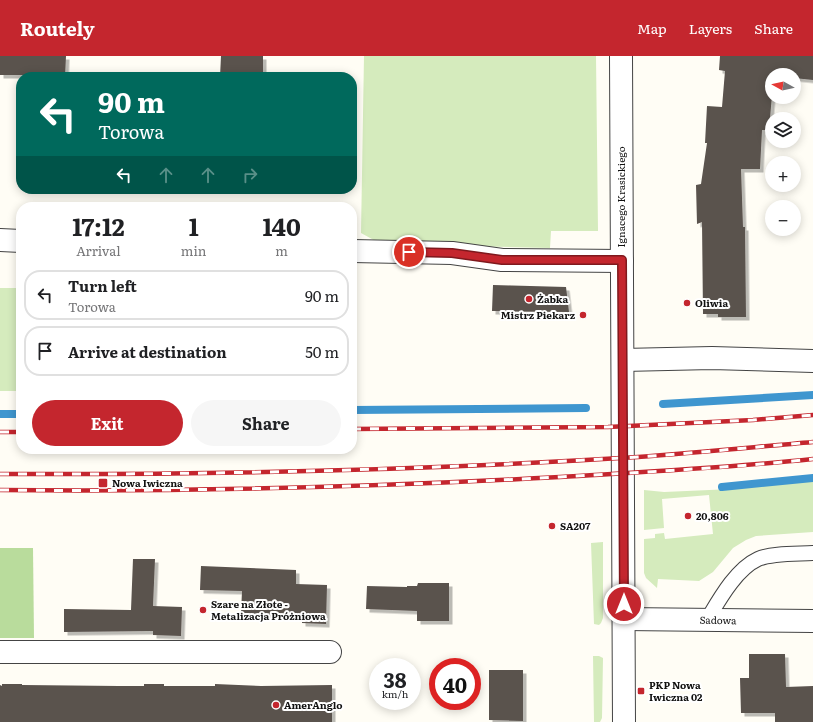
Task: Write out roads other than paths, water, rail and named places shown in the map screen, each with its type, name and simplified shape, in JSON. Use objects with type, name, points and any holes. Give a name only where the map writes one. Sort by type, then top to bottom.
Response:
[{"type":"street","name":"Ignacego Krasickiego","points":[[621,56],[624,722]]},
{"type":"street","points":[[0,240],[16,241]]},
{"type":"street","points":[[357,251],[452,253],[502,260],[622,260]]},
{"type":"street","points":[[623,360],[712,358],[813,361]]},
{"type":"street","name":"Sadowa","points":[[624,619],[813,621]]},
{"type":"street","points":[[0,652],[330,652]]},
{"type":"lane","points":[[707,620],[744,567],[759,558],[813,553]]},
{"type":"waterway","points":[[663,404],[813,395]]},
{"type":"waterway","points":[[357,410],[586,408]]},
{"type":"waterway","points":[[0,414],[16,414]]},
{"type":"waterway","points":[[722,487],[813,478]]},
{"type":"railway","points":[[357,429],[608,427],[753,420],[813,415]]},
{"type":"railway","points":[[0,432],[16,432]]},
{"type":"railway","points":[[0,474],[160,474],[319,471],[558,462],[704,452],[813,442]]},
{"type":"railway","points":[[0,490],[140,490],[420,484],[750,465],[813,459]]},
{"type":"place","name":"Żabka","points":[[529,299]]},
{"type":"place","name":"Oliwia","points":[[687,303]]},
{"type":"place","name":"Mistrz Piekarz","points":[[583,315]]},
{"type":"place","name":"Nowa Iwiczna","points":[[103,483]]},
{"type":"place","name":"20,806","points":[[688,516]]},
{"type":"place","name":"SA207","points":[[552,526]]},
{"type":"place","name":"Szare na Złote - Metalizacja Próżniowa","points":[[203,610]]},
{"type":"place","name":"PKP Nowa Iwiczna 02","points":[[641,691]]},
{"type":"place","name":"AmerAnglo","points":[[276,705]]}]
